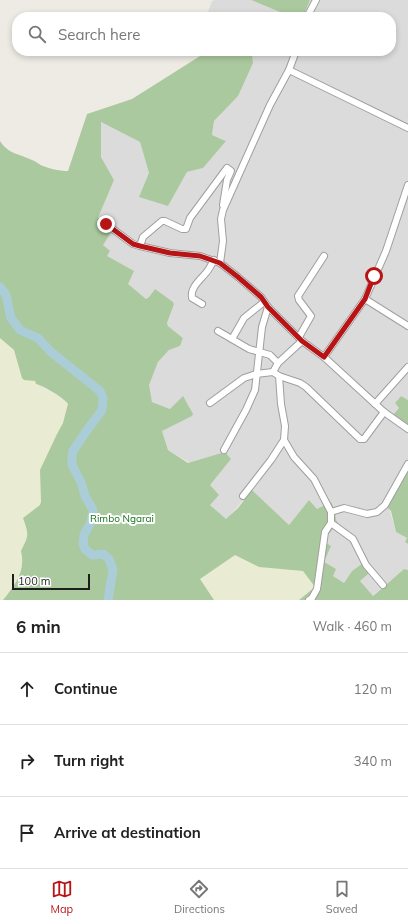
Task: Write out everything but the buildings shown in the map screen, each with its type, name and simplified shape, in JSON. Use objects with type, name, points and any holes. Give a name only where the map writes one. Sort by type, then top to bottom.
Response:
[{"type":"street","points":[[310,12],[316,0]]},
{"type":"street","points":[[223,210],[270,105],[289,70],[294,56]]},
{"type":"street","points":[[289,70],[408,128]]},
{"type":"street","points":[[140,246],[143,237],[162,221],[165,220],[182,229],[186,229],[190,218],[223,171],[227,168],[238,175]]},
{"type":"street","points":[[202,304],[192,298],[192,292],[196,284],[217,262],[223,241],[221,219],[227,180],[230,171]]},
{"type":"street","points":[[324,357],[365,299],[386,251],[408,185]]},
{"type":"street","points":[[106,224],[133,244],[170,253],[200,256],[217,262],[238,277],[300,339],[324,357],[384,412],[408,429]]},
{"type":"street","points":[[273,372],[278,363],[300,339],[311,316],[299,300],[298,296],[324,256]]},
{"type":"street","points":[[365,299],[408,326]]},
{"type":"street","points":[[232,339],[244,318],[264,302]]},
{"type":"street","points":[[224,450],[255,390],[262,326],[268,307]]},
{"type":"street","points":[[218,331],[249,349],[270,355],[278,363]]},
{"type":"street","points":[[376,404],[408,367]]},
{"type":"street","points":[[210,403],[244,378],[256,374],[273,372],[306,387],[360,439],[364,439],[384,412]]},
{"type":"street","points":[[243,496],[271,460],[284,440],[285,426],[281,404],[279,376]]},
{"type":"street","points":[[284,440],[294,457],[314,479],[331,512],[331,523],[325,532],[317,589],[312,598],[309,600]]},
{"type":"street","points":[[331,512],[344,508],[367,514],[377,512],[385,505],[408,464]]},
{"type":"street","points":[[331,523],[353,539],[366,565],[383,585]]},
{"type":"shaded area","points":[[251,0],[280,12],[208,12],[212,1]]},
{"type":"shaded area","points":[[310,0],[408,0],[408,400],[401,396],[395,403],[408,426],[408,469],[389,508],[396,532],[407,538],[405,542],[408,544],[408,570],[404,569],[372,596],[360,581],[374,569],[367,560],[352,571],[344,583],[333,576],[324,562],[323,541],[338,523],[336,520],[335,510],[317,509],[309,500],[289,525],[252,490],[226,520],[210,505],[190,463],[168,450],[162,431],[170,409],[152,402],[148,385],[158,362],[169,350],[180,346],[183,338],[168,326],[167,323],[174,303],[154,290],[146,299],[128,286],[107,256],[103,245],[98,218],[114,180],[101,157],[101,122],[140,142],[149,173],[168,206],[187,172],[203,168],[225,140],[212,135],[214,121],[238,95],[252,56],[396,56],[396,12],[305,12]]},
{"type":"green space","points":[[251,0],[310,0],[305,12],[280,12]]},
{"type":"green space","name":"Rimbo Ngarai","points":[[200,56],[252,56],[253,63],[238,96],[214,121],[212,135],[226,141],[203,168],[187,172],[168,206],[139,197],[149,173],[140,142],[101,122],[101,157],[114,180],[98,218],[114,228],[103,245],[110,251],[107,256],[134,271],[128,284],[146,299],[155,289],[173,302],[174,304],[167,323],[168,326],[183,338],[180,346],[169,350],[158,362],[149,385],[152,402],[170,409],[183,396],[193,414],[192,416],[162,431],[168,450],[188,463],[225,452],[231,459],[210,485],[219,495],[210,505],[226,519],[238,508],[252,490],[289,525],[309,500],[317,509],[331,502],[335,510],[336,520],[338,523],[323,541],[331,546],[324,562],[336,569],[333,576],[344,583],[352,571],[367,560],[374,569],[360,581],[373,596],[404,569],[408,570],[408,600],[299,600],[315,587],[303,571],[259,567],[235,555],[200,579],[214,600],[3,600],[12,589],[21,571],[21,551],[27,535],[23,518],[40,505],[40,470],[63,423],[68,404],[54,392],[36,384],[35,381],[24,380],[22,378],[14,350],[0,338],[0,141],[7,149],[14,153],[49,168],[68,171],[87,114],[132,99]]},
{"type":"green space","points":[[0,338],[14,350],[22,378],[24,380],[35,381],[36,384],[41,385],[44,389],[64,399],[68,404],[63,423],[40,470],[40,505],[23,518],[28,538],[21,552],[24,559],[17,581],[3,600],[0,600]]},
{"type":"green space","points":[[401,396],[408,400],[408,426],[393,415],[399,408],[395,403]]},
{"type":"green space","points":[[408,469],[408,544],[405,542],[407,538],[396,532],[391,511],[387,507]]},
{"type":"green space","points":[[235,555],[259,567],[303,571],[315,587],[299,600],[214,600],[200,579]]},
{"type":"waterway","points":[[0,287],[6,295],[11,318],[20,330],[38,338],[51,352],[100,391],[103,398],[102,410],[73,451],[72,465],[81,482],[85,496],[93,510],[91,522],[84,535],[83,544],[85,549],[92,555],[103,554],[109,559],[113,570],[108,600]]},
{"type":"route","points":[[106,224],[133,244],[170,253],[200,256],[220,263],[261,297],[268,307],[302,341],[324,357],[365,299],[374,276]]}]
